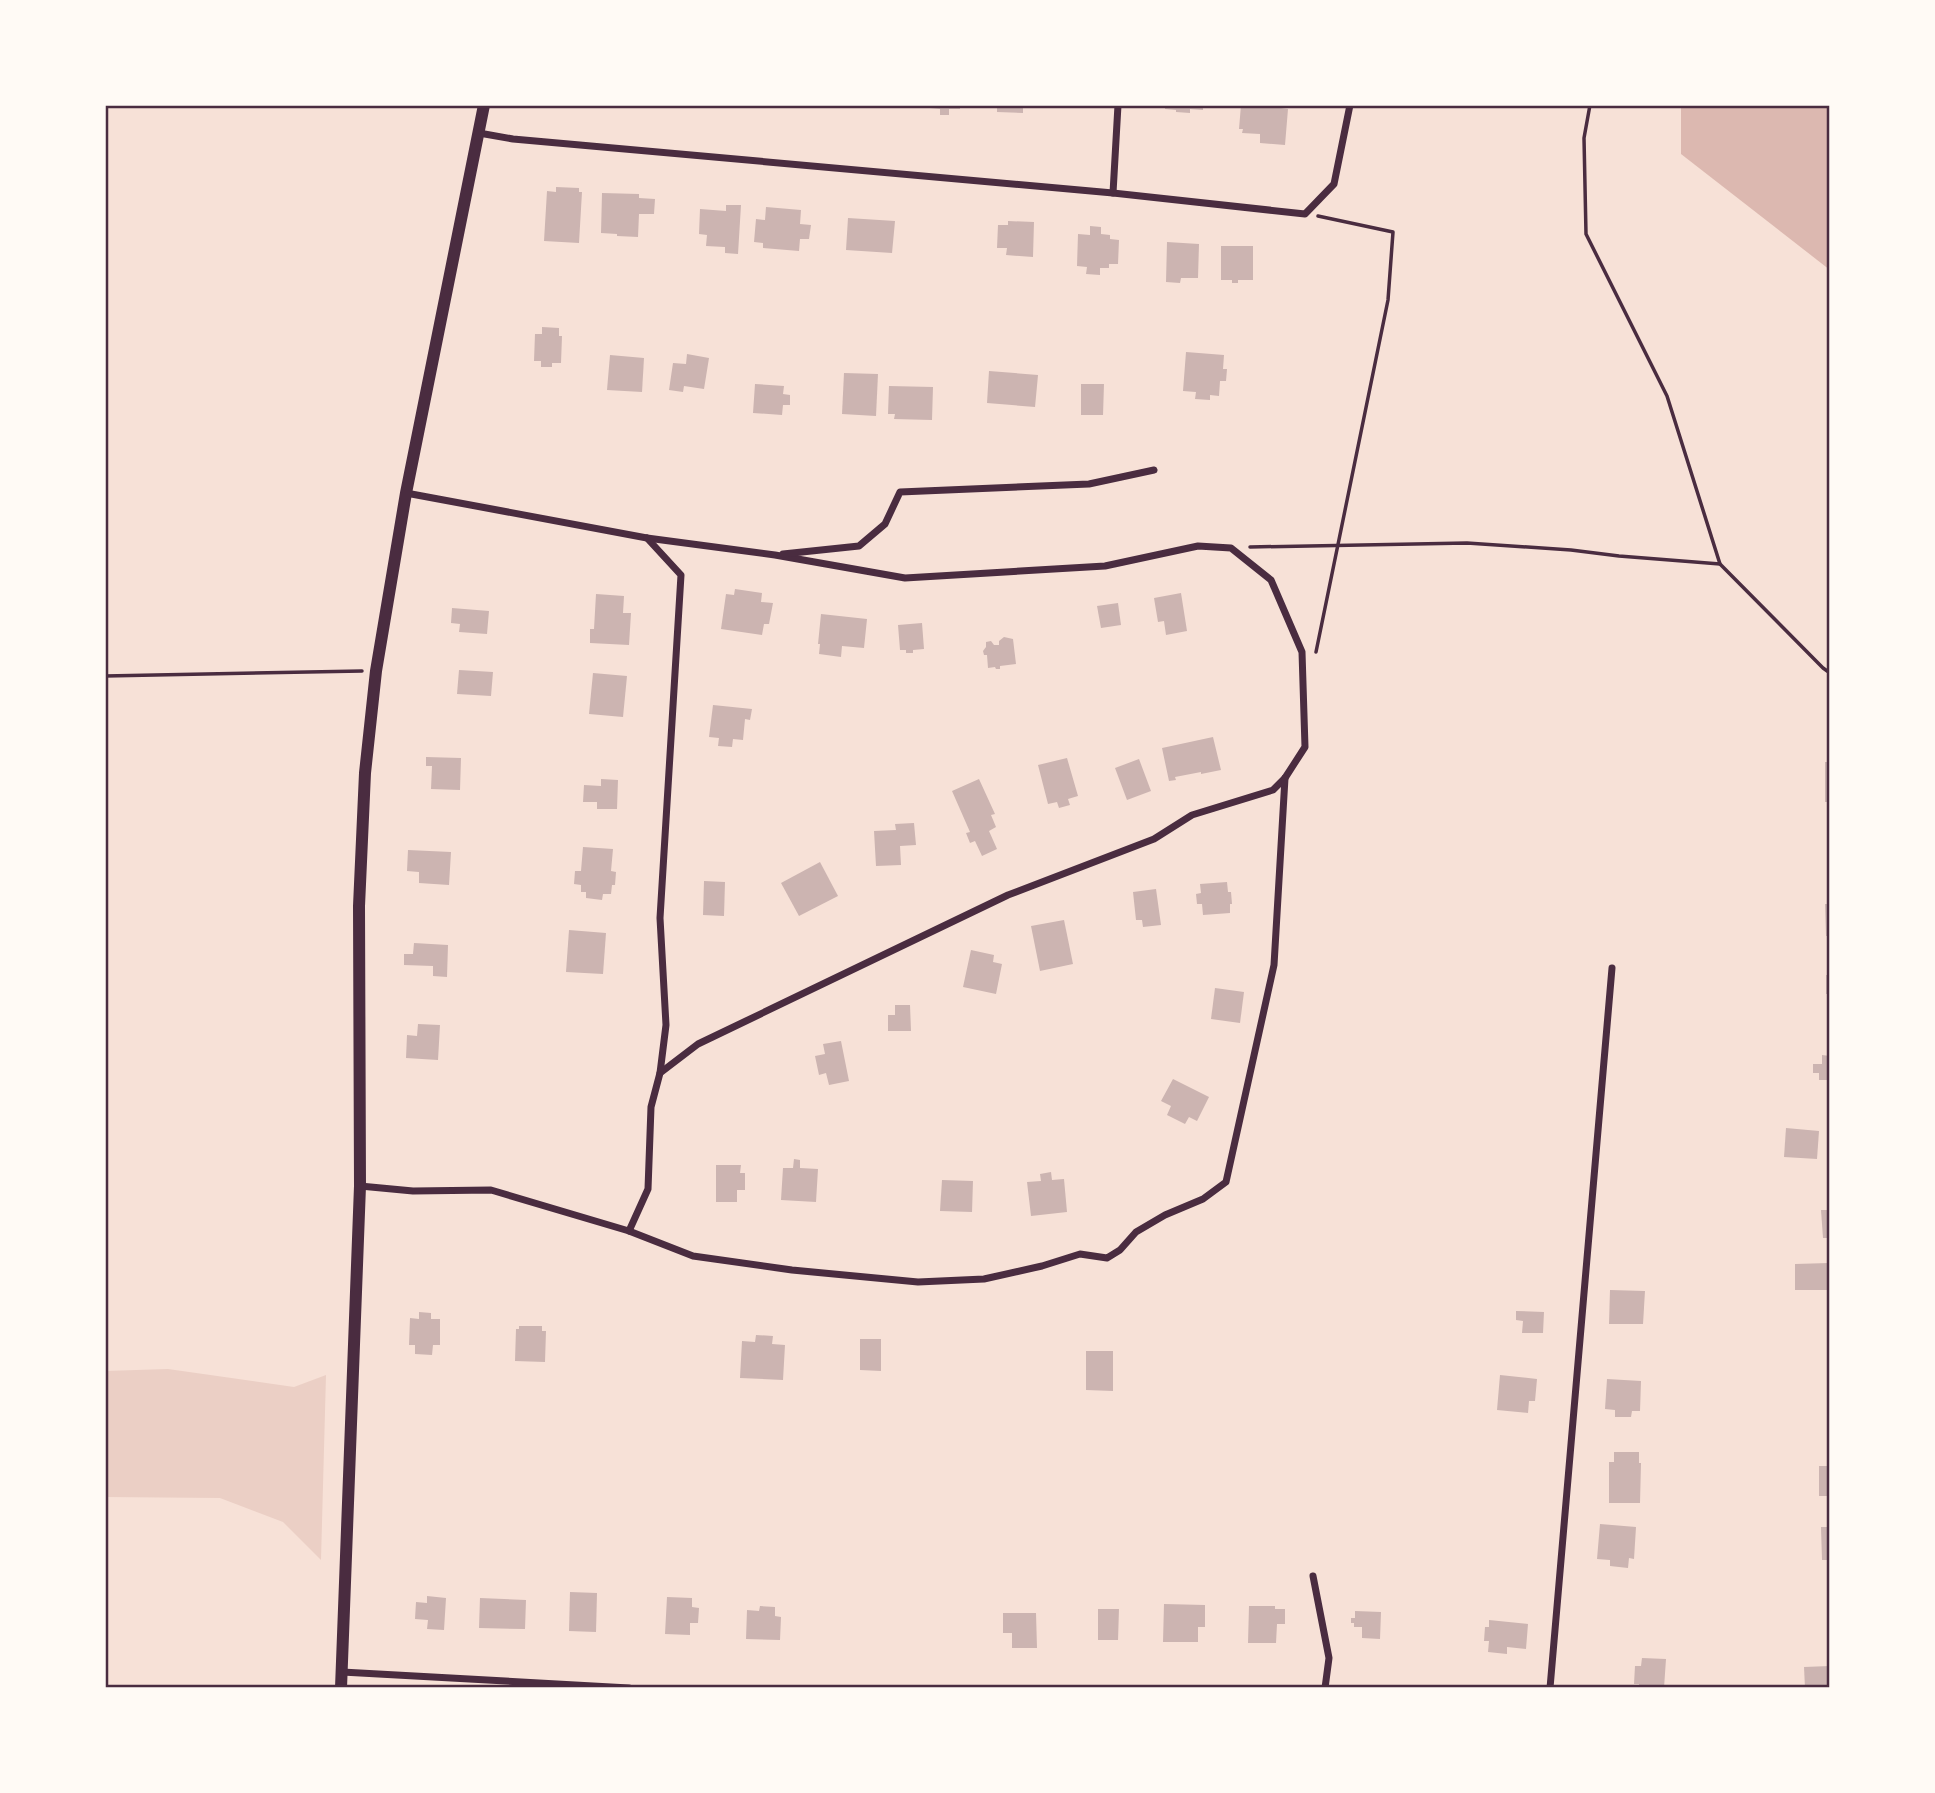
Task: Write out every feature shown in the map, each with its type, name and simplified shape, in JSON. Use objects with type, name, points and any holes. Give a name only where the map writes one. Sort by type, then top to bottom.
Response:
[{"type":"street","points":[[341,1688],[360,1186],[359,905],[365,774],[376,671],[407,493],[484,105]]},
{"type":"street","points":[[1113,193],[1118,105]]},
{"type":"street","points":[[479,133],[513,139],[1113,193],[1305,214],[1334,184],[1350,105]]},
{"type":"street","points":[[775,555],[859,546],[885,524],[900,492],[1089,484],[1154,470]]},
{"type":"street","points":[[407,493],[647,538],[775,555],[905,578],[1105,566],[1199,546],[1231,548],[1271,580],[1303,652],[1305,747],[1285,778],[1273,790],[1192,815],[1154,839],[1008,895],[698,1044],[660,1073]]},
{"type":"street","points":[[629,1231],[648,1189],[651,1107],[660,1073],[666,1025],[660,918],[681,575],[647,538]]},
{"type":"street","points":[[360,1186],[413,1191],[491,1190],[629,1231],[693,1256],[792,1270],[918,1282],[984,1279],[1080,1254],[1107,1258],[1120,1250],[1136,1231],[1164,1215],[1203,1199],[1226,1182],[1274,965],[1285,778]]},
{"type":"street","points":[[1550,1688],[1612,968]]},
{"type":"street","points":[[1313,1576],[1329,1658],[1325,1688]]},
{"type":"street","points":[[342,1672],[629,1688]]},
{"type":"path","points":[[1590,105],[1584,138],[1586,234],[1667,396],[1720,564],[1830,673]]},
{"type":"path","points":[[1305,214],[1393,232],[1388,300],[1315,654]]},
{"type":"path","points":[[1231,548],[1466,543],[1720,564]]},
{"type":"path","points":[[105,676],[376,671]]},
{"type":"shaded area","points":[[1681,105],[1830,105],[1830,270],[1681,154]]},
{"type":"shaded area","points":[[168,1369],[294,1387],[326,1375],[321,1560],[283,1522],[220,1498],[105,1497],[105,1371]]},
{"type":"building","points":[[930,105],[960,105],[960,109],[949,109],[949,115],[940,115],[940,109],[930,108]]},
{"type":"building","points":[[997,105],[1023,105],[1023,113],[997,112]]},
{"type":"building","points":[[1165,105],[1203,105],[1203,110],[1176,112],[1165,109]]},
{"type":"building","points":[[1241,105],[1282,105],[1281,108],[1288,109],[1285,145],[1260,143],[1260,134],[1242,133],[1243,129],[1239,129]]},
{"type":"building","points":[[556,187],[579,188],[579,192],[582,192],[579,243],[544,241],[547,191],[556,192]]},
{"type":"building","points":[[602,193],[639,194],[639,198],[655,199],[654,214],[639,214],[638,237],[601,233]]},
{"type":"building","points":[[726,205],[741,205],[738,254],[725,253],[725,247],[706,246],[707,235],[699,234],[700,209],[726,211]]},
{"type":"building","points":[[766,207],[801,210],[800,224],[811,225],[809,239],[800,239],[799,251],[763,248],[763,243],[754,242],[756,219],[765,220]]},
{"type":"building","points":[[848,218],[895,221],[892,253],[846,250]]},
{"type":"building","points":[[1008,221],[1034,222],[1033,257],[1006,255],[1007,248],[997,248],[998,225],[1008,225]]},
{"type":"building","points":[[1090,226],[1101,227],[1101,234],[1119,240],[1118,264],[1100,268],[1100,275],[1086,274],[1087,267],[1077,266],[1078,234],[1090,235]]},
{"type":"building","points":[[1167,242],[1199,244],[1198,278],[1181,278],[1180,283],[1166,282]]},
{"type":"building","points":[[1221,246],[1253,246],[1253,280],[1238,280],[1238,283],[1232,283],[1232,280],[1221,280]]},
{"type":"building","points":[[542,327],[559,328],[559,336],[562,336],[561,363],[552,363],[552,367],[541,367],[541,361],[534,361],[535,334],[542,334]]},
{"type":"building","points":[[1186,352],[1224,355],[1226,381],[1220,381],[1219,396],[1210,395],[1210,400],[1195,399],[1196,392],[1183,391]]},
{"type":"building","points":[[687,354],[709,358],[704,389],[684,386],[683,392],[669,390],[673,363],[686,364]]},
{"type":"building","points":[[610,355],[644,358],[642,392],[607,390]]},
{"type":"building","points":[[989,371],[1038,375],[1035,407],[987,403]]},
{"type":"building","points":[[844,373],[878,374],[876,416],[842,414]]},
{"type":"building","points":[[755,384],[784,386],[783,394],[790,395],[790,405],[783,405],[782,415],[753,413]]},
{"type":"building","points":[[1081,384],[1104,384],[1103,415],[1081,415]]},
{"type":"building","points":[[889,386],[933,387],[932,420],[894,419],[895,414],[888,414]]},
{"type":"building","points":[[735,589],[762,593],[761,602],[773,603],[769,624],[764,624],[762,635],[721,629],[726,594],[734,595]]},
{"type":"building","points":[[1181,593],[1187,631],[1166,635],[1164,621],[1158,622],[1154,598]]},
{"type":"building","points":[[596,594],[624,596],[623,613],[631,613],[629,645],[590,643],[590,629],[594,629]]},
{"type":"building","points":[[1118,603],[1121,625],[1101,628],[1097,606]]},
{"type":"building","points":[[452,608],[489,611],[487,634],[459,632],[460,624],[451,623]]},
{"type":"building","points":[[821,614],[867,619],[864,648],[842,646],[841,657],[819,654]]},
{"type":"building","points":[[922,623],[924,649],[913,650],[913,653],[900,650],[898,625]]},
{"type":"building","points":[[1004,637],[1013,639],[1016,664],[1000,666],[1000,669],[988,668],[987,655],[984,655],[983,651],[986,642],[999,645],[999,641]]},
{"type":"building","points":[[459,670],[493,672],[491,696],[457,694]]},
{"type":"building","points":[[593,673],[627,676],[623,717],[589,714]]},
{"type":"building","points":[[713,705],[752,709],[750,720],[745,719],[743,740],[733,739],[732,747],[718,746],[719,738],[709,737]]},
{"type":"building","points":[[1213,737],[1221,770],[1175,777],[1176,780],[1169,781],[1162,748]]},
{"type":"building","points":[[426,757],[461,758],[460,790],[431,789],[432,766],[426,766]]},
{"type":"building","points":[[1067,758],[1078,796],[1068,799],[1070,805],[1059,808],[1057,802],[1048,804],[1038,765]]},
{"type":"building","points":[[1139,759],[1151,791],[1127,800],[1115,768]]},
{"type":"building","points":[[1825,762],[1830,762],[1830,802],[1825,802]]},
{"type":"building","points":[[601,779],[618,780],[617,809],[597,809],[597,802],[583,802],[584,785],[601,786]]},
{"type":"building","points":[[979,779],[995,814],[991,815],[996,827],[989,831],[997,849],[982,856],[975,841],[970,843],[966,833],[970,832],[952,791]]},
{"type":"building","points":[[914,823],[916,845],[900,846],[901,865],[876,866],[874,831],[896,830],[895,824]]},
{"type":"building","points":[[583,847],[613,849],[611,871],[616,872],[615,885],[612,885],[611,894],[603,894],[602,900],[586,898],[586,892],[581,892],[581,885],[574,884],[575,871],[581,871]]},
{"type":"building","points":[[408,850],[451,852],[449,885],[419,883],[419,872],[407,871]]},
{"type":"building","points":[[820,862],[838,896],[799,916],[781,883]]},
{"type":"building","points":[[704,881],[725,882],[724,916],[703,915]]},
{"type":"building","points":[[1227,882],[1228,892],[1231,892],[1230,913],[1203,915],[1202,904],[1197,904],[1196,894],[1201,893],[1200,884]]},
{"type":"building","points":[[1156,889],[1161,925],[1143,927],[1142,920],[1136,920],[1133,892]]},
{"type":"building","points":[[1825,904],[1830,904],[1830,936],[1826,936]]},
{"type":"building","points":[[1064,920],[1073,964],[1040,971],[1031,926]]},
{"type":"building","points":[[569,930],[606,933],[603,974],[566,972]]},
{"type":"building","points":[[414,943],[448,945],[447,977],[433,976],[433,966],[404,965],[404,954],[413,954]]},
{"type":"building","points":[[971,950],[994,955],[993,962],[1002,964],[996,994],[963,987]]},
{"type":"building","points":[[1826,975],[1830,975],[1830,994],[1826,994]]},
{"type":"building","points":[[1215,988],[1244,992],[1240,1023],[1211,1019]]},
{"type":"building","points":[[895,1005],[910,1005],[911,1031],[888,1031],[888,1015],[895,1015]]},
{"type":"building","points":[[418,1024],[440,1025],[438,1060],[406,1058],[407,1035],[417,1036]]},
{"type":"building","points":[[841,1041],[849,1081],[829,1085],[826,1073],[819,1075],[815,1056],[825,1054],[823,1044]]},
{"type":"building","points":[[1822,1055],[1830,1056],[1830,1080],[1819,1080],[1819,1073],[1813,1073],[1813,1064],[1822,1064]]},
{"type":"building","points":[[1173,1079],[1209,1097],[1197,1121],[1189,1117],[1185,1124],[1167,1115],[1171,1106],[1161,1101]]},
{"type":"building","points":[[1786,1128],[1819,1131],[1817,1159],[1784,1157]]},
{"type":"building","points":[[794,1159],[800,1160],[800,1168],[818,1169],[816,1202],[781,1200],[783,1168],[793,1168]]},
{"type":"building","points":[[716,1165],[741,1165],[740,1173],[745,1173],[745,1190],[737,1190],[737,1202],[716,1202]]},
{"type":"building","points":[[1051,1172],[1052,1180],[1064,1179],[1067,1212],[1031,1216],[1027,1182],[1041,1181],[1040,1174]]},
{"type":"building","points":[[942,1180],[973,1181],[972,1212],[940,1211]]},
{"type":"building","points":[[1821,1210],[1830,1210],[1830,1238],[1823,1238]]},
{"type":"building","points":[[1829,1263],[1829,1290],[1795,1290],[1795,1264]]},
{"type":"building","points":[[1610,1290],[1645,1291],[1643,1324],[1609,1324]]},
{"type":"building","points":[[1516,1311],[1544,1312],[1543,1333],[1522,1333],[1523,1321],[1516,1320]]},
{"type":"building","points":[[419,1312],[431,1313],[431,1319],[440,1319],[440,1345],[433,1345],[432,1355],[415,1354],[415,1345],[409,1345],[410,1318],[419,1319]]},
{"type":"building","points":[[519,1326],[542,1326],[542,1331],[546,1331],[545,1362],[515,1361],[516,1329],[519,1329]]},
{"type":"building","points":[[756,1335],[773,1336],[772,1344],[785,1345],[783,1380],[740,1378],[742,1341],[755,1342]]},
{"type":"building","points":[[860,1339],[881,1339],[881,1371],[860,1370]]},
{"type":"building","points":[[1086,1351],[1113,1351],[1113,1391],[1086,1390]]},
{"type":"building","points":[[1500,1375],[1537,1379],[1535,1401],[1529,1401],[1528,1413],[1497,1410]]},
{"type":"building","points":[[1607,1379],[1641,1381],[1640,1411],[1632,1411],[1631,1417],[1615,1417],[1615,1410],[1605,1409]]},
{"type":"building","points":[[1614,1452],[1639,1452],[1640,1503],[1609,1503],[1609,1462],[1614,1462]]},
{"type":"building","points":[[1819,1466],[1830,1466],[1830,1496],[1819,1496]]},
{"type":"building","points":[[1600,1524],[1636,1527],[1634,1559],[1629,1558],[1628,1568],[1610,1566],[1610,1560],[1597,1559]]},
{"type":"building","points":[[1821,1527],[1830,1527],[1830,1560],[1822,1560]]},
{"type":"building","points":[[570,1592],[597,1593],[596,1632],[569,1631]]},
{"type":"building","points":[[427,1596],[446,1598],[444,1630],[427,1629],[428,1620],[415,1619],[416,1602],[427,1603]]},
{"type":"building","points":[[667,1597],[692,1598],[692,1607],[699,1608],[698,1623],[690,1623],[690,1635],[665,1634]]},
{"type":"building","points":[[480,1598],[526,1600],[525,1629],[479,1628]]},
{"type":"building","points":[[1164,1604],[1205,1605],[1205,1627],[1198,1627],[1198,1642],[1163,1642]]},
{"type":"building","points":[[760,1606],[775,1607],[775,1616],[781,1617],[780,1640],[746,1639],[747,1610],[759,1611]]},
{"type":"building","points":[[1249,1606],[1275,1606],[1275,1609],[1285,1609],[1285,1624],[1277,1624],[1276,1643],[1248,1643]]},
{"type":"building","points":[[1098,1609],[1119,1609],[1118,1640],[1098,1640]]},
{"type":"building","points":[[1355,1611],[1381,1612],[1380,1639],[1362,1638],[1362,1627],[1354,1627],[1354,1623],[1351,1623],[1351,1618],[1355,1618]]},
{"type":"building","points":[[1003,1613],[1036,1613],[1037,1648],[1012,1648],[1012,1633],[1003,1633]]},
{"type":"building","points":[[1489,1620],[1528,1624],[1526,1649],[1507,1647],[1507,1654],[1488,1652],[1489,1641],[1484,1641],[1485,1627],[1489,1627]]},
{"type":"building","points":[[1642,1658],[1666,1659],[1664,1688],[1639,1688],[1639,1684],[1634,1684],[1635,1666],[1641,1666]]},
{"type":"building","points":[[1830,1666],[1830,1688],[1805,1688],[1804,1667]]}]
